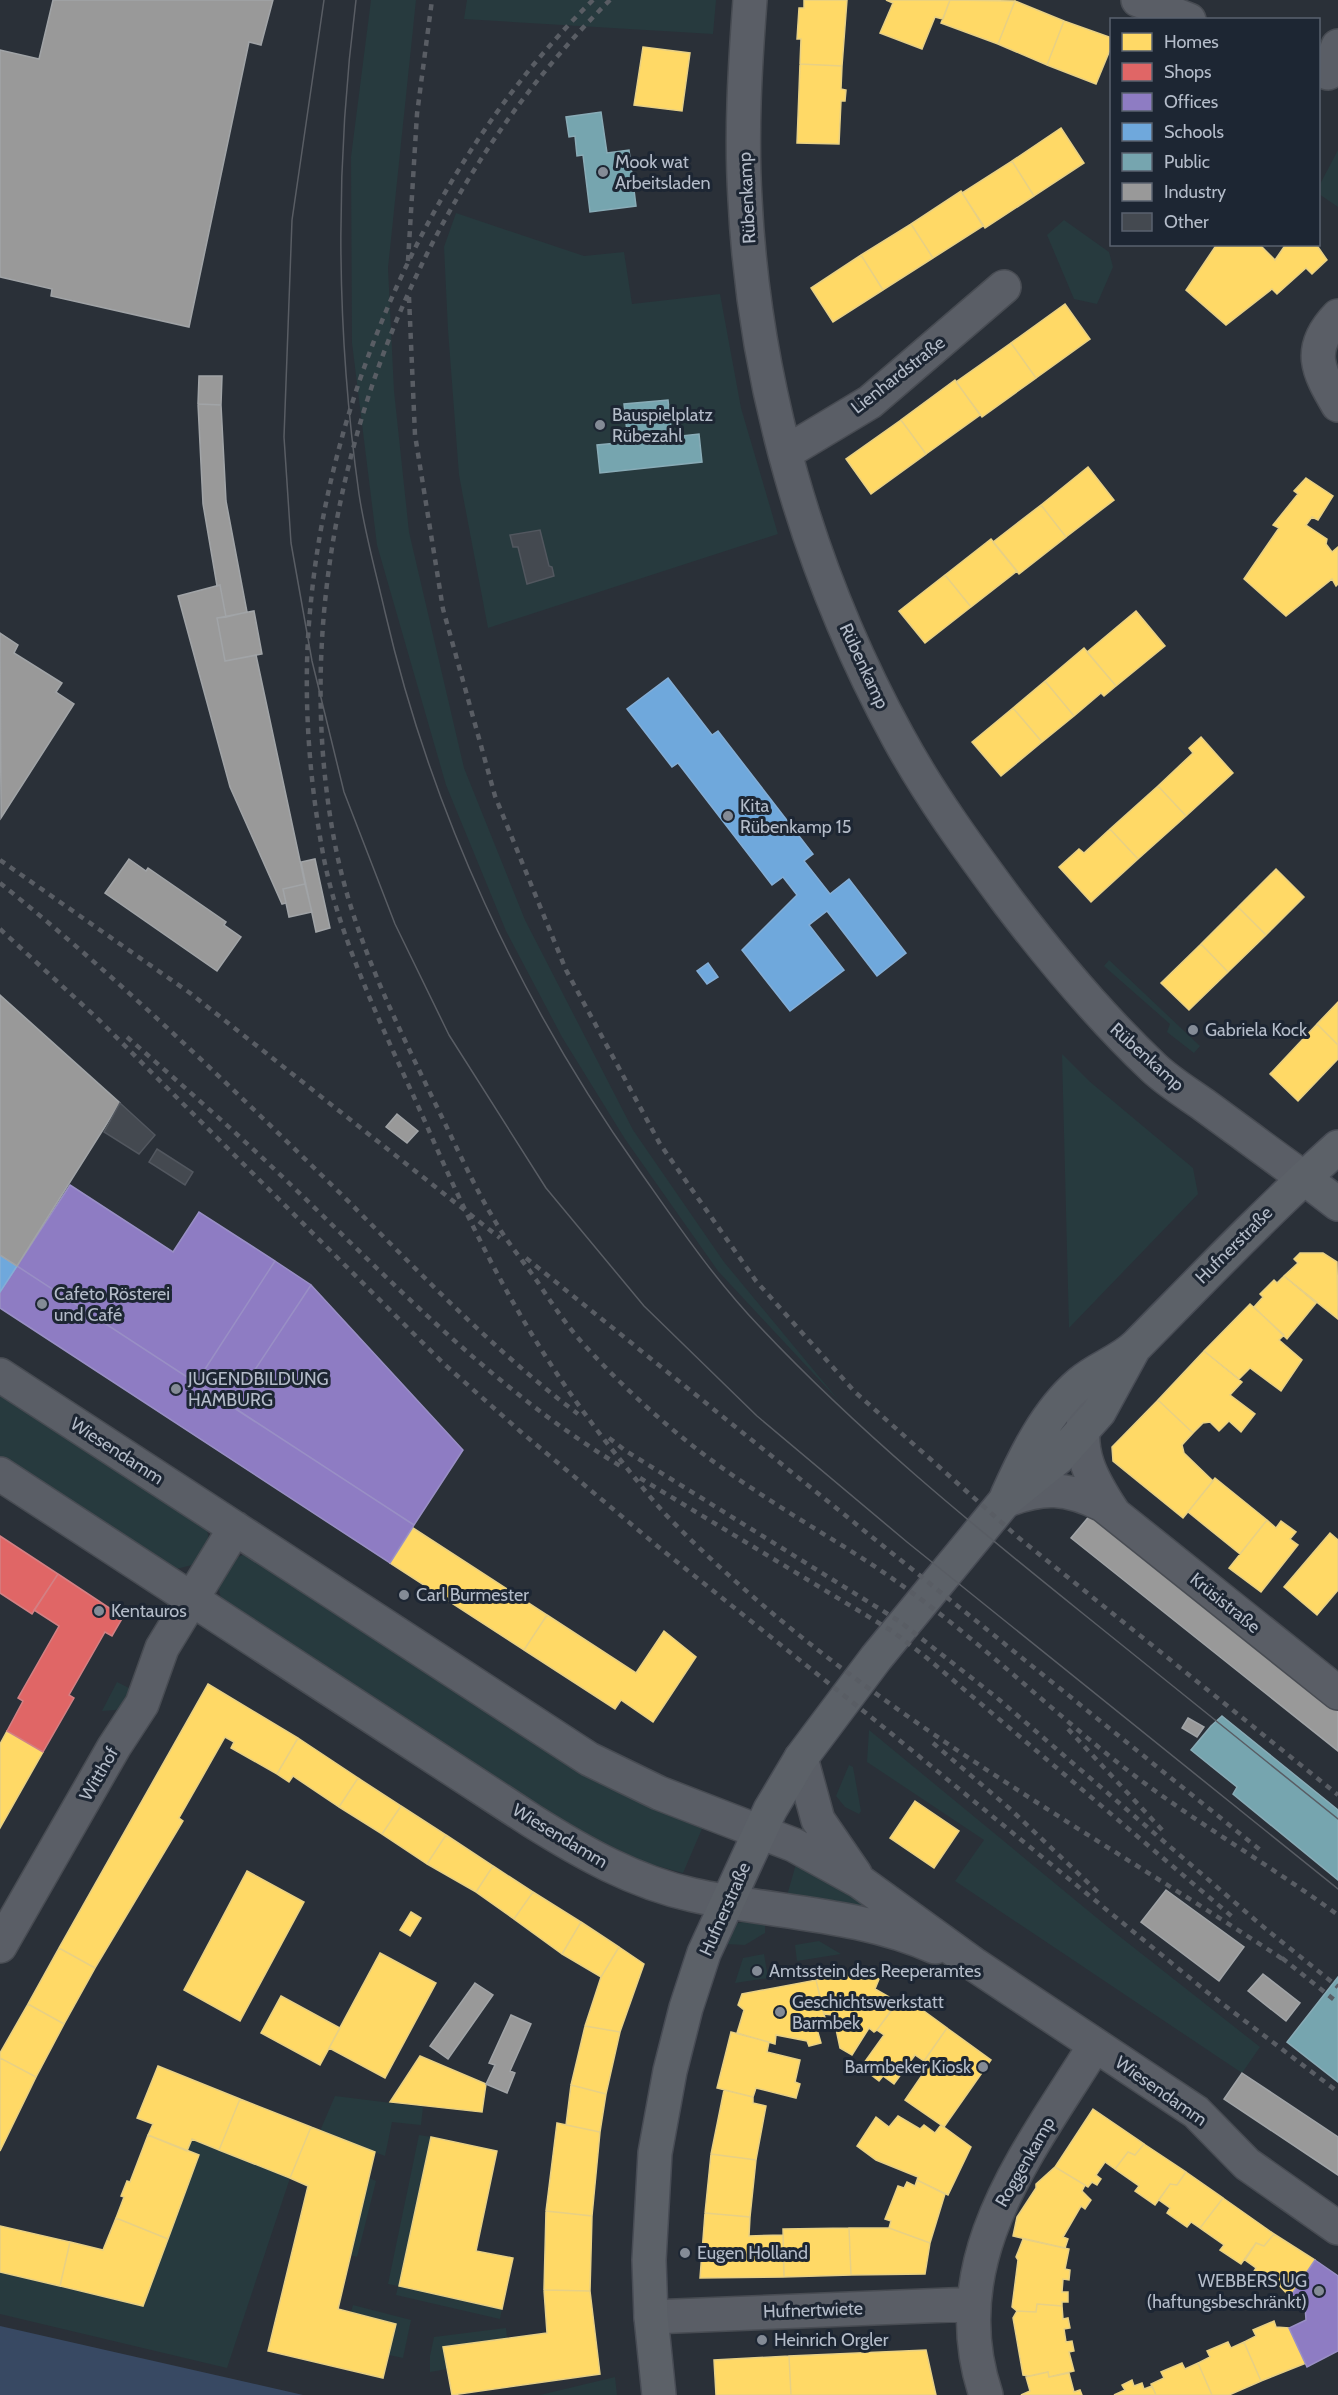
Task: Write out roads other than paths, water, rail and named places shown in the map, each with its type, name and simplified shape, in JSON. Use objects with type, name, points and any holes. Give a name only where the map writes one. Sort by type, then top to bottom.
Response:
[{"type":"main road","name":"Hufnerstraße","points":[[1005,1501],[1032,1444],[1070,1392],[1123,1355],[1247,1230],[1338,1147]]},
{"type":"main road","points":[[1304,1178],[1338,1204]]},
{"type":"main road","name":"Hufnerstraße","points":[[658,2395],[651,2317],[649,2226],[655,2153],[664,2102],[686,2008],[704,1953],[761,1831],[801,1758],[876,1658],[1005,1501],[1058,1458],[1082,1432],[1112,1392],[1123,1355]]},
{"type":"street","name":"Rübenkamp","points":[[750,0],[744,87],[745,200],[763,350],[785,453],[820,561],[856,651],[898,737],[962,840],[1060,970],[1114,1029],[1158,1071],[1304,1178]]},
{"type":"street","points":[[1138,0],[1183,18]]},
{"type":"street","name":"Lienhardstraße","points":[[785,453],[870,402],[1004,287]]},
{"type":"street","points":[[1338,316],[1321,339],[1318,365],[1338,405]]},
{"type":"street","name":"Wiesendamm","points":[[0,1375],[590,1759],[659,1793],[722,1819],[761,1831],[859,1881],[975,1965],[1204,2119],[1254,2170],[1338,2228]]},
{"type":"street","name":"Krüsistraße","points":[[1082,1432],[1083,1450],[1088,1470],[1113,1512]]},
{"type":"street","name":"Wiesendamm","points":[[0,1474],[583,1852],[612,1867],[666,1888],[728,1902],[832,1917],[895,1931],[975,1965]]},
{"type":"street","name":"Krüsistraße","points":[[1005,1501],[1029,1491],[1052,1489],[1087,1498],[1113,1512],[1338,1693]]},
{"type":"street","points":[[192,1600],[235,1528]]},
{"type":"street","name":"Witthof","points":[[0,1946],[114,1747],[142,1704],[162,1648],[192,1600]]},
{"type":"street","points":[[801,1758],[818,1820],[859,1881]]},
{"type":"street","name":"Roggenkamp","points":[[986,2395],[976,2347],[975,2304],[980,2259],[990,2224],[1004,2193],[1095,2045]]},
{"type":"street","name":"Hufnertwiete","points":[[651,2317],[975,2304]]},
{"type":"water","points":[[0,2326],[303,2395],[0,2395]]},
{"type":"tram line","points":[[324,0],[292,220],[284,437],[291,543],[312,661],[344,792],[395,924],[449,1035],[546,1188],[644,1306],[757,1416],[907,1542],[1338,1889]]},
{"type":"tram line","points":[[356,0],[344,123],[341,247],[346,371],[361,509],[404,686],[427,760],[454,832],[518,973],[596,1106],[639,1170],[712,1270],[760,1327],[836,1403],[956,1510],[1338,1819]]},
{"type":"railway","points":[[408,261],[417,114],[432,0]]},
{"type":"railway","points":[[593,0],[537,61],[486,128],[441,200],[401,276],[368,356],[342,437],[323,519],[311,601],[307,698],[310,763],[318,828],[332,893],[343,928],[370,998],[469,1219],[511,1299],[558,1376],[585,1414],[669,1518],[738,1584],[811,1645],[888,1702],[966,1756],[1287,1962]]},
{"type":"railway","points":[[610,0],[535,84],[469,178],[415,280],[372,387],[341,499],[324,613],[321,727],[334,839],[341,873],[362,940],[403,1037],[487,1207],[561,1316],[607,1369],[647,1407],[711,1460],[900,1584],[956,1626],[1117,1762],[1199,1821],[1338,1915]]},
{"type":"railway","points":[[409,297],[415,435],[443,609],[495,796],[566,970],[660,1144],[756,1281],[855,1392],[1019,1538],[1338,1795]]},
{"type":"railway","points":[[0,860],[190,993],[500,1238]]},
{"type":"railway","points":[[0,883],[89,957],[175,1035],[259,1114],[456,1309],[546,1389],[578,1414]]},
{"type":"railway","points":[[0,929],[97,1018],[444,1364],[521,1432],[662,1550],[876,1721],[1207,1992],[1338,2092]]},
{"type":"railway","points":[[127,1037],[250,1146],[408,1298],[489,1371],[576,1437],[622,1467]]},
{"type":"railway","points":[[526,1258],[1264,1853]]},
{"type":"railway","points":[[609,1438],[626,1451],[899,1621],[996,1697],[1261,1925],[1338,1987]]},
{"type":"railway","points":[[640,1478],[892,1631],[927,1658],[1236,1920]]},
{"type":"railway","points":[[1068,1729],[1164,1832]]},
{"type":"railway","points":[[933,1743],[1009,1808],[1100,1894]]},
{"type":"railway","points":[[1282,1958],[1338,2003]]},
{"type":"place","name":"Mook wat Arbeitsladen","points":[[603,172]]},
{"type":"place","name":"Bauspielplatz Rübezahl","points":[[600,425]]},
{"type":"place","name":"Kita Rübenkamp 15","points":[[728,816]]},
{"type":"place","name":"Gabriela Kock","points":[[1193,1030]]},
{"type":"place","name":"Cafeto Rösterei und Café","points":[[42,1304]]},
{"type":"place","name":"JUGENDBILDUNG HAMBURG","points":[[176,1389]]},
{"type":"place","name":"Carl Burmester","points":[[404,1595]]},
{"type":"place","name":"Kentauros","points":[[99,1611]]},
{"type":"place","name":"Amtsstein des Reeperamtes","points":[[757,1971]]},
{"type":"place","name":"Geschichtswerkstatt Barmbek","points":[[780,2012]]},
{"type":"place","name":"Barmbeker Kiosk","points":[[983,2067]]},
{"type":"place","name":"Eugen Holland","points":[[685,2253]]},
{"type":"place","name":"WEBBERS UG (haftungsbeschränkt)","points":[[1319,2291]]},
{"type":"place","name":"Heinrich Orgler","points":[[762,2340]]}]
